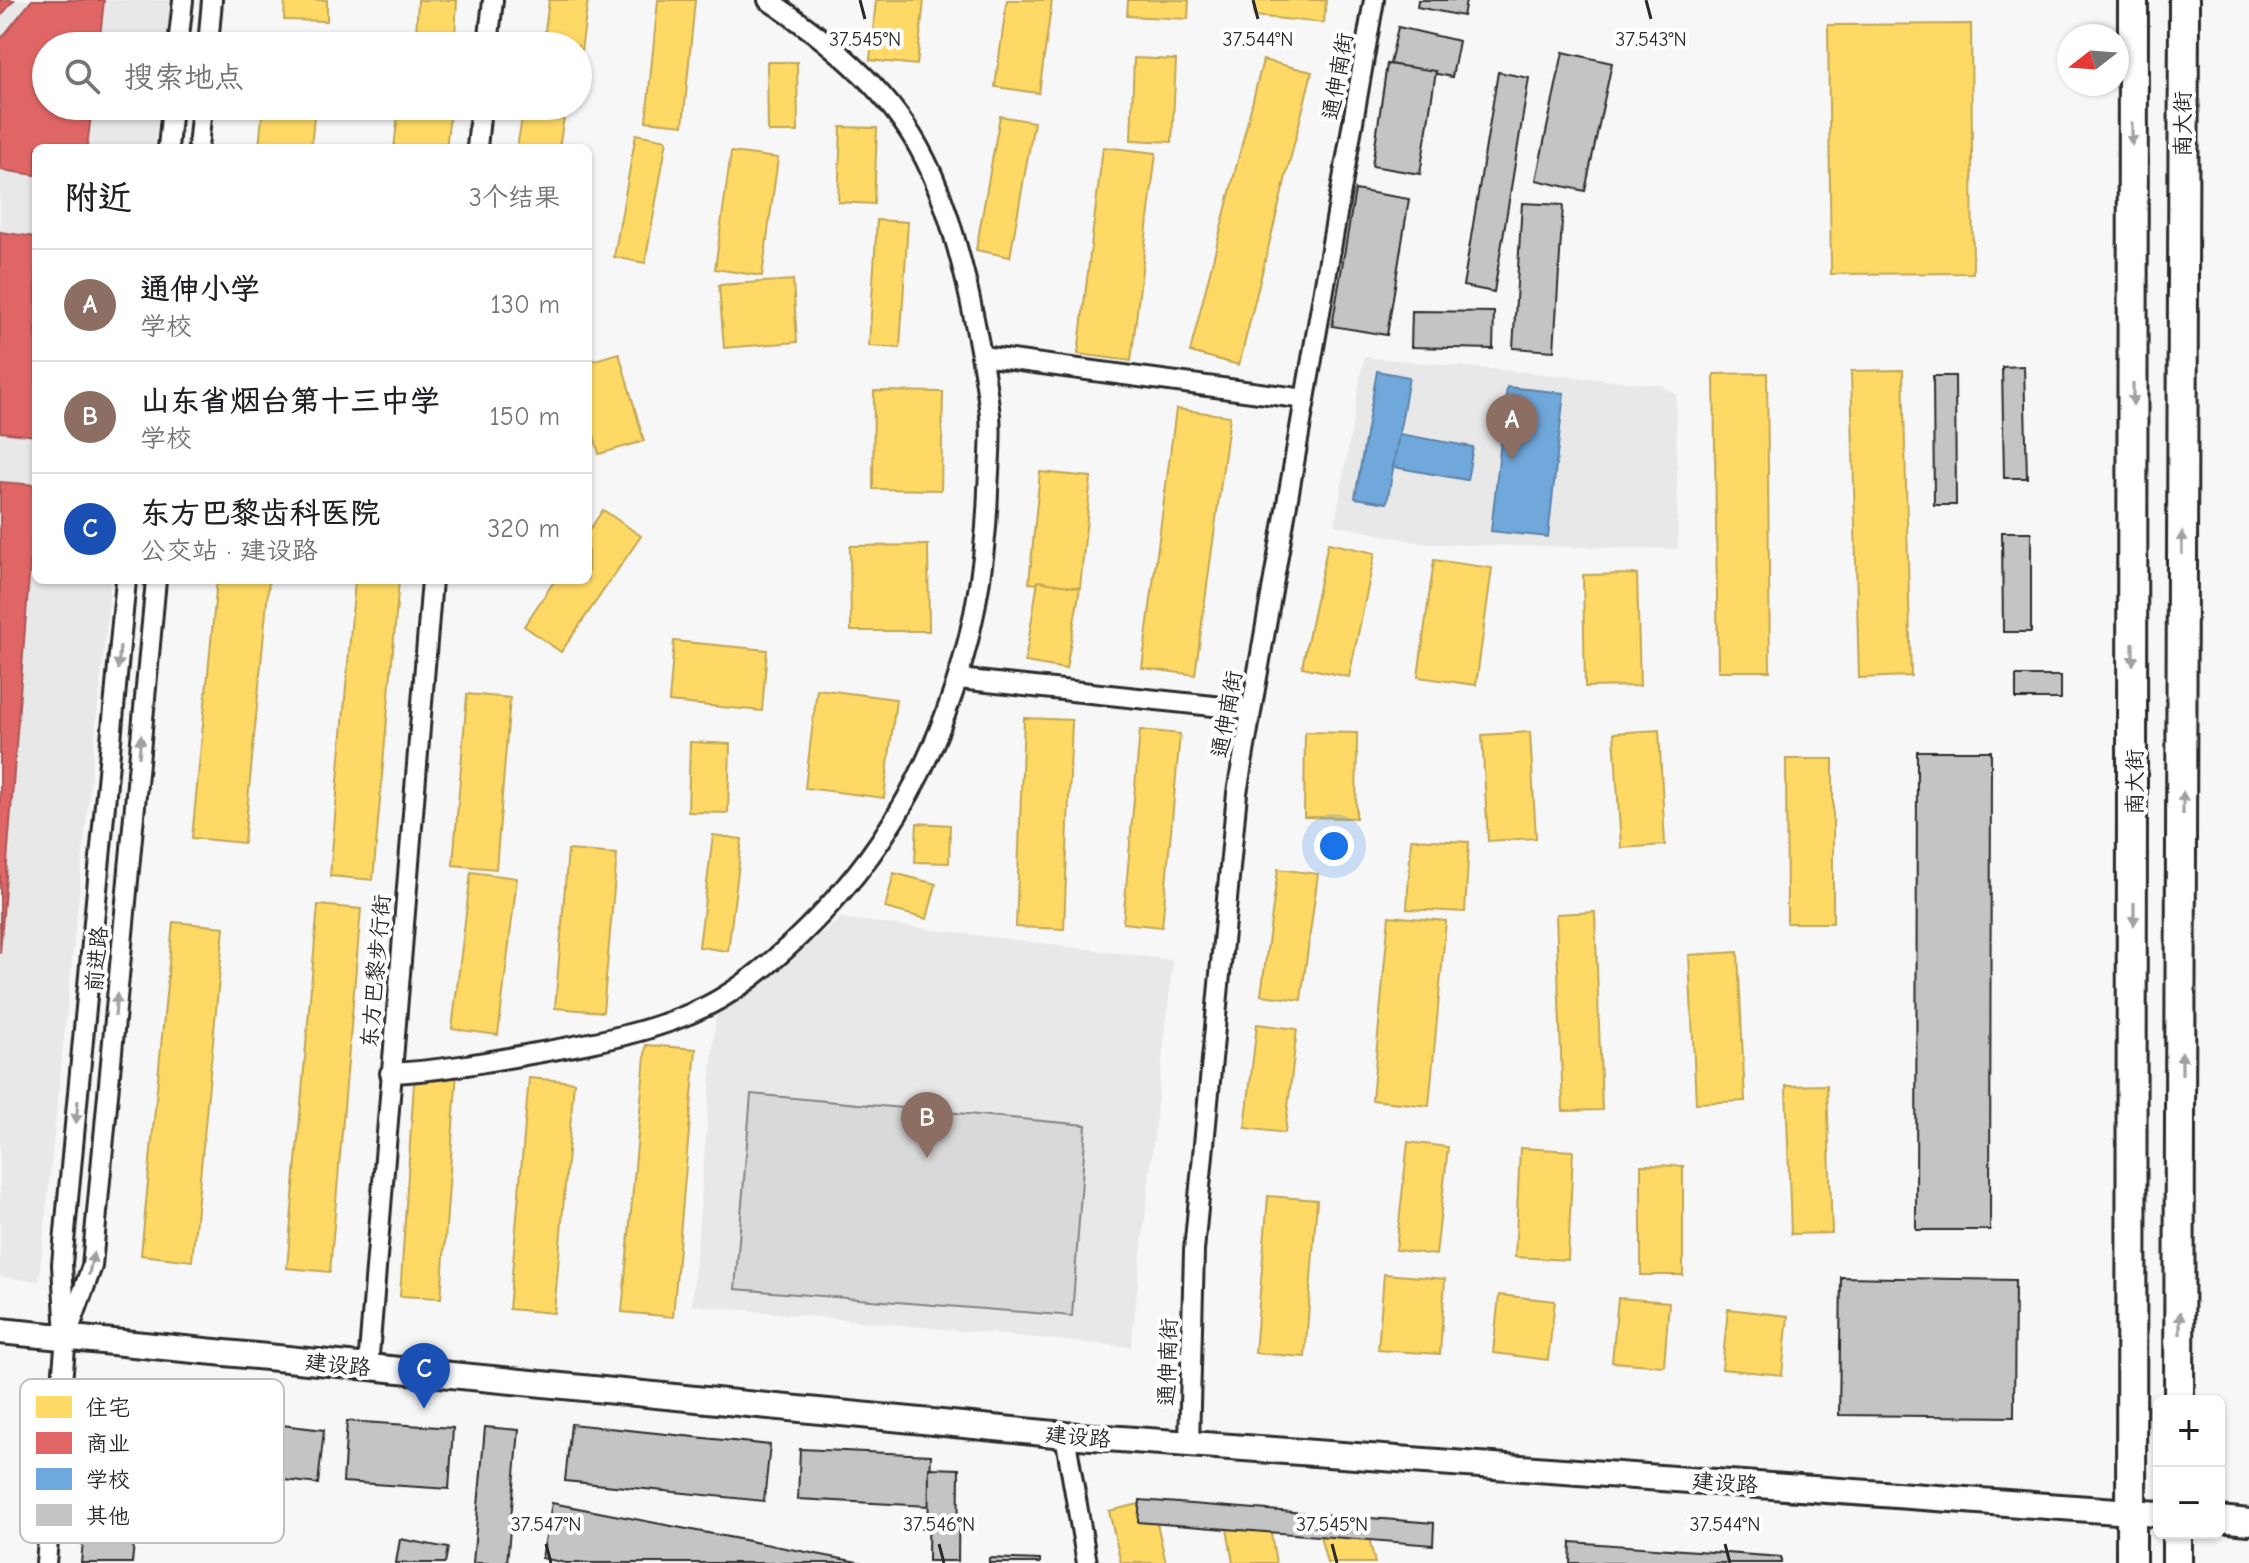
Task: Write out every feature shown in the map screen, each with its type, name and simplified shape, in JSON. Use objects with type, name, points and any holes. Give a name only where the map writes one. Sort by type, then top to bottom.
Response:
[{"type":"main road","name":"南大街","points":[[2131,1563],[2133,0]]},
{"type":"main road","name":"南大街","points":[[2179,1395],[2184,0]]},
{"type":"main road","points":[[2177,1539],[2177,1563]]},
{"type":"street","points":[[180,32],[183,0]]},
{"type":"street","points":[[209,32],[212,0]]},
{"type":"street","points":[[490,32],[493,0]]},
{"type":"street","points":[[390,1073],[430,1071],[619,1038],[708,1005],[790,947],[853,881],[911,794],[959,679],[975,608],[987,530],[990,420],[982,356],[955,239],[920,148],[887,100],[847,59],[768,0]]},
{"type":"street","name":"通伸南街","points":[[1189,1444],[1194,1251],[1237,793],[1374,0]]},
{"type":"street","points":[[168,144],[171,120]]},
{"type":"street","points":[[198,144],[201,120]]},
{"type":"street","points":[[477,144],[480,120]]},
{"type":"street","points":[[982,356],[1305,399]]},
{"type":"street","name":"前进路","points":[[62,1379],[66,1337],[62,1264],[126,584]]},
{"type":"street","name":"前进路","points":[[66,1337],[92,1266],[156,584]]},
{"type":"street","name":"东方巴黎步行街","points":[[368,1367],[432,584]]},
{"type":"street","points":[[959,679],[1251,710]]},
{"type":"street","name":"建设路","points":[[0,1331],[1065,1435],[2153,1513]]},
{"type":"street","points":[[1065,1435],[1087,1563]]},
{"type":"street","points":[[2225,1520],[2249,1522]]},
{"type":"street","name":"前进路","points":[[46,1563],[48,1543]]},
{"type":"shaded area","points":[[0,0],[170,0],[167,32],[32,32],[32,120],[158,120],[155,144],[32,144],[32,584],[111,584],[39,1281],[0,1277]]},
{"type":"shaded area","points":[[1364,357],[1660,385],[1676,395],[1678,549],[1427,544],[1335,525]]},
{"type":"shaded area","points":[[841,918],[1173,960],[1131,1347],[692,1305],[716,1012]]},
{"type":"shaded area","points":[[751,1094],[1086,1125],[1072,1316],[735,1289]]},
{"type":"building: 住宅","points":[[285,0],[327,0],[327,21],[284,20]]},
{"type":"building: 住宅","points":[[418,0],[457,0],[455,32],[416,32]]},
{"type":"building: 住宅","points":[[549,0],[588,0],[584,32],[545,32]]},
{"type":"building: 住宅","points":[[658,0],[695,0],[683,125],[646,121]]},
{"type":"building: 住宅","points":[[876,0],[924,0],[917,65],[870,60]]},
{"type":"building: 住宅","points":[[1007,0],[1052,0],[1039,93],[995,87]]},
{"type":"building: 住宅","points":[[1128,0],[1189,0],[1188,19],[1127,16]]},
{"type":"building: 住宅","points":[[1255,0],[1326,0],[1324,23],[1254,16]]},
{"type":"building: 住宅","points":[[1971,24],[1973,273],[1831,274],[1828,25]]},
{"type":"building: 住宅","points":[[1134,58],[1176,60],[1172,142],[1131,140]]},
{"type":"building: 住宅","points":[[1263,60],[1312,72],[1239,365],[1190,352]]},
{"type":"building: 住宅","points":[[767,62],[797,62],[798,132],[768,132]]},
{"type":"building: 住宅","points":[[1000,116],[1034,122],[1010,257],[976,250]]},
{"type":"building: 住宅","points":[[262,120],[314,120],[311,144],[259,144]]},
{"type":"building: 住宅","points":[[397,120],[449,120],[446,144],[394,144]]},
{"type":"building: 住宅","points":[[522,120],[564,120],[560,144],[518,144]]},
{"type":"building: 住宅","points":[[841,127],[877,128],[874,204],[838,202]]},
{"type":"building: 住宅","points":[[636,134],[667,140],[645,263],[614,257]]},
{"type":"building: 住宅","points":[[1103,147],[1156,153],[1131,361],[1078,354]]},
{"type":"building: 住宅","points":[[731,152],[778,158],[762,276],[715,269]]},
{"type":"building: 住宅","points":[[877,220],[908,222],[900,348],[869,346]]},
{"type":"building: 住宅","points":[[793,280],[797,342],[724,348],[719,285]]},
{"type":"building: 住宅","points":[[619,353],[644,441],[599,454],[592,429],[592,361]]},
{"type":"building: 住宅","points":[[1903,370],[1911,676],[1859,678],[1851,371]]},
{"type":"building: 住宅","points":[[1767,373],[1770,671],[1718,671],[1714,374]]},
{"type":"building: 住宅","points":[[874,391],[943,392],[941,490],[873,489]]},
{"type":"building: 住宅","points":[[1176,409],[1230,416],[1195,675],[1142,668]]},
{"type":"building: 住宅","points":[[1040,472],[1091,477],[1080,588],[1029,583]]},
{"type":"building: 住宅","points":[[603,510],[641,536],[561,652],[524,626],[552,584],[592,584],[592,526]]},
{"type":"building: 住宅","points":[[1328,543],[1375,553],[1349,677],[1302,667]]},
{"type":"building: 住宅","points":[[928,545],[929,631],[851,631],[850,546]]},
{"type":"building: 住宅","points":[[1434,560],[1492,568],[1476,685],[1418,677]]},
{"type":"building: 住宅","points":[[1637,574],[1640,686],[1585,687],[1583,575]]},
{"type":"building: 住宅","points":[[1038,581],[1080,588],[1066,669],[1025,662]]},
{"type":"building: 住宅","points":[[217,584],[269,584],[244,843],[192,838]]},
{"type":"building: 住宅","points":[[355,584],[399,584],[373,880],[330,876]]},
{"type":"building: 住宅","points":[[674,641],[767,650],[762,711],[669,702]]},
{"type":"building: 住宅","points":[[817,689],[896,699],[884,798],[805,788]]},
{"type":"building: 住宅","points":[[467,694],[510,698],[496,869],[453,865]]},
{"type":"building: 住宅","points":[[1024,718],[1072,720],[1064,929],[1016,927]]},
{"type":"building: 住宅","points":[[1140,730],[1180,734],[1162,927],[1123,923]]},
{"type":"building: 住宅","points":[[1659,730],[1665,845],[1621,848],[1614,733]]},
{"type":"building: 住宅","points":[[1305,732],[1357,733],[1356,818],[1304,817]]},
{"type":"building: 住宅","points":[[1530,732],[1536,838],[1488,841],[1482,735]]},
{"type":"building: 住宅","points":[[690,742],[730,744],[728,813],[688,812]]},
{"type":"building: 住宅","points":[[1786,759],[1833,759],[1833,923],[1787,923]]},
{"type":"building: 住宅","points":[[917,823],[950,825],[949,863],[915,862]]},
{"type":"building: 住宅","points":[[713,835],[742,839],[728,951],[699,947]]},
{"type":"building: 住宅","points":[[1411,839],[1469,842],[1465,912],[1407,909]]},
{"type":"building: 住宅","points":[[568,850],[617,854],[603,1012],[555,1008]]},
{"type":"building: 住宅","points":[[1278,869],[1318,874],[1301,1000],[1261,995]]},
{"type":"building: 住宅","points":[[471,872],[517,878],[498,1035],[452,1029]]},
{"type":"building: 住宅","points":[[894,873],[936,884],[927,919],[885,908]]},
{"type":"building: 住宅","points":[[318,905],[361,909],[330,1272],[287,1268]]},
{"type":"building: 住宅","points":[[1595,912],[1602,1110],[1563,1111],[1556,914]]},
{"type":"building: 住宅","points":[[1389,916],[1446,921],[1429,1106],[1372,1100]]},
{"type":"building: 住宅","points":[[173,922],[224,927],[192,1261],[141,1255]]},
{"type":"building: 住宅","points":[[1738,952],[1745,1101],[1696,1103],[1689,955]]},
{"type":"building: 住宅","points":[[1257,1024],[1297,1029],[1285,1133],[1245,1128]]},
{"type":"building: 住宅","points":[[646,1045],[696,1049],[673,1317],[622,1312]]},
{"type":"building: 住宅","points":[[415,1068],[457,1071],[441,1298],[400,1296]]},
{"type":"building: 住宅","points":[[529,1078],[574,1082],[554,1313],[509,1309]]},
{"type":"building: 住宅","points":[[1827,1085],[1832,1233],[1791,1234],[1786,1086]]},
{"type":"building: 住宅","points":[[1408,1142],[1448,1147],[1436,1255],[1396,1250]]},
{"type":"building: 住宅","points":[[1520,1148],[1573,1151],[1568,1260],[1515,1257]]},
{"type":"building: 住宅","points":[[1641,1165],[1683,1166],[1683,1275],[1641,1275]]},
{"type":"building: 住宅","points":[[1268,1196],[1317,1200],[1305,1357],[1255,1353]]},
{"type":"building: 住宅","points":[[1384,1274],[1445,1279],[1440,1354],[1378,1350]]},
{"type":"building: 住宅","points":[[1499,1295],[1555,1301],[1548,1360],[1493,1353]]},
{"type":"building: 住宅","points":[[1618,1298],[1669,1302],[1664,1366],[1612,1362]]},
{"type":"building: 住宅","points":[[1728,1309],[1788,1316],[1782,1375],[1722,1369]]},
{"type":"building: 住宅","points":[[1152,1501],[1166,1563],[1121,1563],[1109,1511]]},
{"type":"building: 住宅","points":[[1267,1510],[1276,1563],[1233,1563],[1225,1517]]},
{"type":"building: 住宅","points":[[1364,1517],[1375,1563],[1327,1563],[1318,1528]]},
{"type":"building: 商业","points":[[0,0],[14,0],[0,17]]},
{"type":"building: 商业","points":[[32,0],[104,0],[101,32],[32,32],[32,120],[90,120],[87,144],[32,144],[32,174],[0,170],[0,40]]},
{"type":"building: 商业","points":[[0,232],[32,236],[32,436],[0,432]]},
{"type":"building: 商业","points":[[0,482],[32,485],[32,537],[0,954]]},
{"type":"building: 学校","points":[[1377,371],[1409,377],[1387,503],[1355,498]]},
{"type":"building: 学校","points":[[1507,387],[1564,393],[1548,537],[1491,531]]},
{"type":"building: 学校","points":[[1399,434],[1473,447],[1467,480],[1393,467]]},
{"type":"building: 其他","points":[[1418,0],[1466,0],[1463,16],[1417,7]]},
{"type":"building: 其他","points":[[1398,27],[1459,41],[1452,77],[1390,64]]},
{"type":"building: 其他","points":[[1563,52],[1612,63],[1585,191],[1536,180]]},
{"type":"building: 其他","points":[[1387,64],[1436,71],[1420,174],[1372,166]]},
{"type":"building: 其他","points":[[1498,72],[1529,78],[1494,292],[1463,286]]},
{"type":"building: 其他","points":[[1355,190],[1409,199],[1387,335],[1332,326]]},
{"type":"building: 其他","points":[[1522,203],[1563,205],[1554,351],[1513,348]]},
{"type":"building: 其他","points":[[1412,311],[1494,312],[1493,349],[1411,347]]},
{"type":"building: 其他","points":[[2024,366],[2027,478],[2004,478],[2002,367]]},
{"type":"building: 其他","points":[[1933,376],[1955,376],[1956,505],[1934,505]]},
{"type":"building: 其他","points":[[2002,532],[2031,532],[2031,632],[2003,632]]},
{"type":"building: 其他","points":[[2016,676],[2061,676],[2061,699],[2016,699]]},
{"type":"building: 其他","points":[[1917,751],[1991,751],[1990,1230],[1916,1230]]},
{"type":"building: 其他","points":[[1841,1277],[2015,1280],[2014,1417],[1839,1415]]},
{"type":"building: 其他","points":[[347,1421],[453,1428],[449,1489],[343,1482]]},
{"type":"building: 其他","points":[[571,1424],[770,1445],[764,1501],[565,1481]]},
{"type":"building: 其他","points":[[284,1425],[324,1430],[318,1484],[284,1480]]},
{"type":"building: 其他","points":[[485,1427],[519,1430],[507,1563],[473,1563]]},
{"type":"building: 其他","points":[[800,1449],[931,1455],[929,1506],[798,1499]]},
{"type":"building: 其他","points":[[929,1468],[959,1469],[958,1561],[928,1561]]},
{"type":"building: 其他","points":[[1140,1500],[1434,1523],[1433,1545],[1138,1522]]},
{"type":"building: 其他","points":[[552,1503],[863,1563],[566,1563],[542,1558]]},
{"type":"building: 其他","points":[[400,1539],[448,1548],[445,1563],[396,1563]]},
{"type":"building: 其他","points":[[1571,1542],[1781,1557],[1781,1563],[1570,1563]]},
{"type":"building: 其他","points":[[83,1543],[134,1543],[132,1563],[81,1563]]},
{"type":"building: 其他","points":[[989,1558],[1040,1560],[1040,1563],[989,1563]]},
{"type":"place","name":"通伸小学","points":[[1512,460]]},
{"type":"place","name":"山东省烟台第十三中学","points":[[927,1158]]},
{"type":"place","name":"东方巴黎齿科医院","points":[[424,1409]]}]
